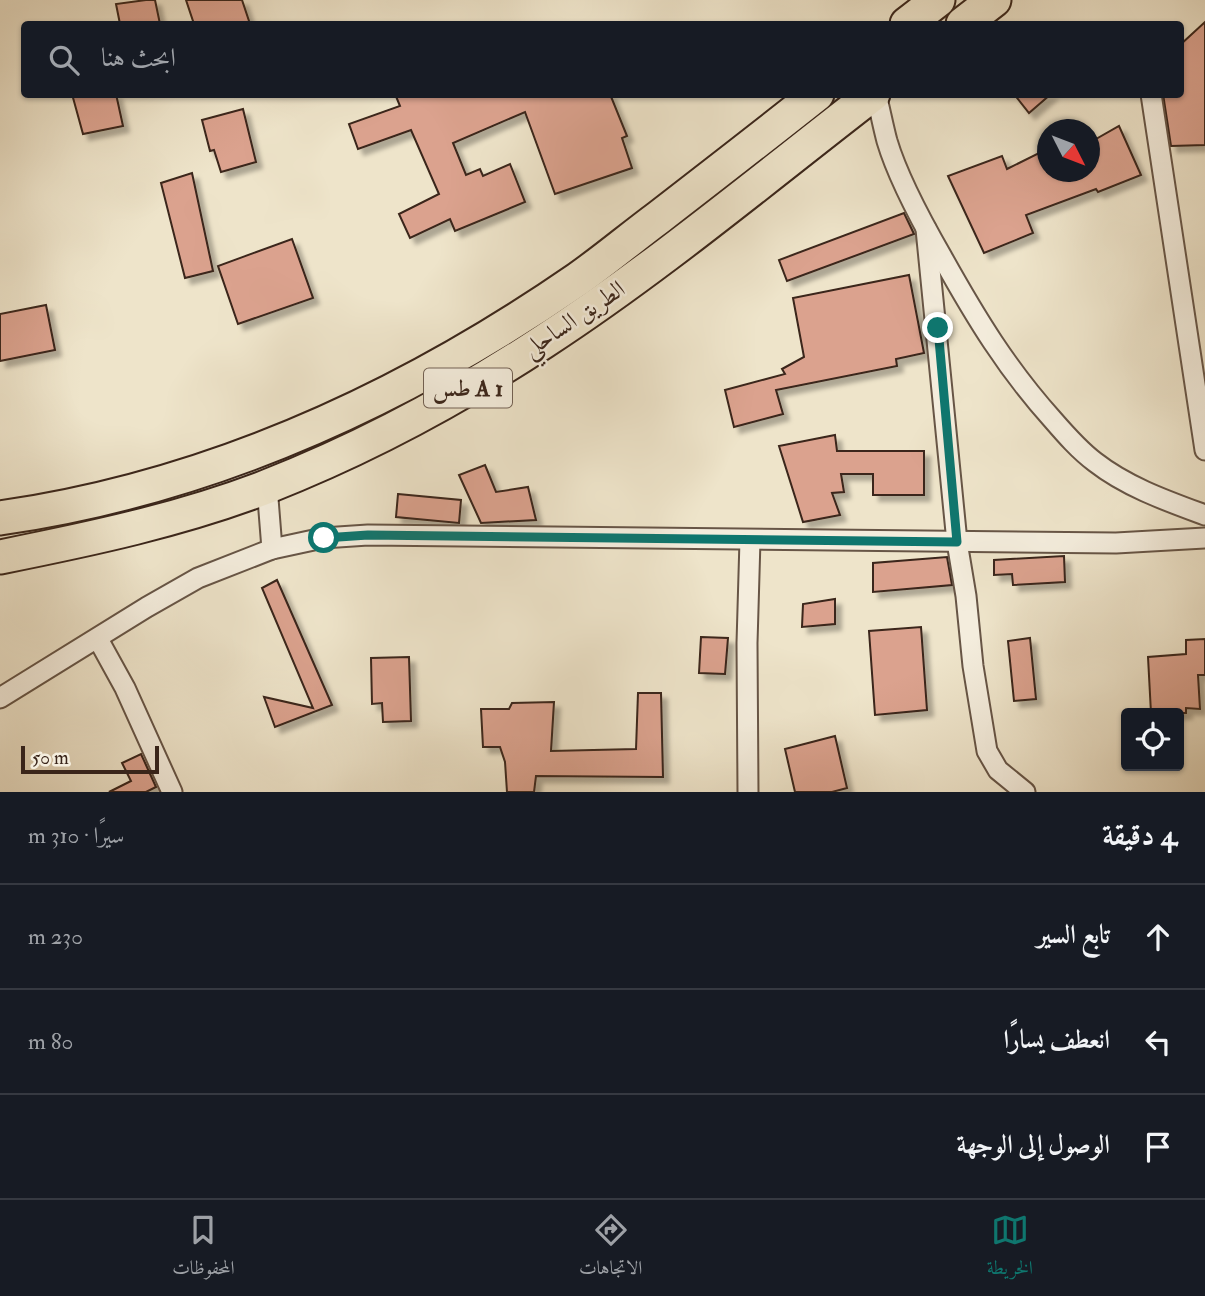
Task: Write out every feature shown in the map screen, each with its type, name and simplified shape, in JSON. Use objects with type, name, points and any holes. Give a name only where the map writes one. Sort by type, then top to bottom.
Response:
[{"type":"highway","points":[[911,21],[938,0]]},
{"type":"highway","points":[[967,21],[994,0]]},
{"type":"highway","name":"الطريق الساحلي","points":[[0,518],[75,506],[226,463],[318,427],[407,383],[481,342],[579,278],[812,98]]},
{"type":"highway","name":"الطريق الساحلي","points":[[0,557],[110,534],[198,510],[267,486],[374,438],[445,402],[543,342],[631,280],[870,98]]},
{"type":"street","points":[[876,98],[888,144],[926,229],[1002,360],[1074,443],[1095,462],[1117,477],[1205,515]]},
{"type":"street","points":[[1152,98],[1205,450]]},
{"type":"street","points":[[926,229],[972,666],[987,751],[998,770],[1025,792]]},
{"type":"street","points":[[267,486],[272,549]]},
{"type":"street","points":[[0,698],[198,578],[272,549],[324,538],[368,535],[1116,543],[1205,538]]},
{"type":"street","points":[[748,792],[747,643],[750,540]]},
{"type":"street","points":[[99,639],[125,688],[172,792]]},
{"type":"building","points":[[155,0],[159,21],[119,21],[116,4]]},
{"type":"building","points":[[186,0],[242,0],[249,21],[193,21]]},
{"type":"building","points":[[1205,22],[1205,145],[1171,146],[1164,98],[1184,98],[1184,41]]},
{"type":"building","points":[[73,98],[117,98],[123,126],[83,134]]},
{"type":"building","points":[[397,98],[612,98],[627,136],[622,138],[632,168],[555,194],[525,112],[453,143],[466,175],[480,169],[483,176],[510,164],[525,202],[455,231],[450,219],[410,238],[399,214],[439,194],[411,130],[358,149],[349,124],[400,106]]},
{"type":"building","points":[[1017,98],[1046,98],[1029,113]]},
{"type":"building","points":[[243,109],[256,162],[221,172],[214,150],[210,151],[202,120]]},
{"type":"building","points":[[1119,126],[1141,175],[1026,215],[1033,233],[984,253],[948,176],[1002,156],[1007,169],[1037,154],[1037,182],[1100,182],[1100,137]]},
{"type":"building","points":[[192,173],[213,271],[185,278],[161,183]]},
{"type":"building","points":[[904,213],[914,234],[787,281],[779,260]]},
{"type":"building","points":[[292,239],[313,298],[238,324],[218,266]]},
{"type":"building","points":[[909,275],[924,353],[896,359],[897,366],[776,390],[783,414],[734,427],[725,390],[785,374],[782,369],[804,357],[793,298]]},
{"type":"building","points":[[46,305],[55,350],[0,361],[0,314]]},
{"type":"building","points":[[835,435],[837,451],[924,451],[924,495],[873,495],[873,474],[841,474],[844,492],[832,493],[840,515],[803,522],[779,446]]},
{"type":"building","points":[[485,465],[496,492],[528,487],[536,520],[481,523],[459,475]]},
{"type":"building","points":[[398,494],[461,500],[459,523],[396,517]]},
{"type":"building","points":[[1064,556],[1065,582],[1013,585],[1012,574],[994,575],[994,560]]},
{"type":"building","points":[[947,557],[952,585],[873,592],[873,563]]},
{"type":"building","points":[[277,580],[332,705],[275,727],[264,697],[313,708],[262,588]]},
{"type":"building","points":[[835,599],[835,624],[802,627],[803,604]]},
{"type":"building","points":[[921,627],[927,710],[875,715],[869,631]]},
{"type":"building","points":[[701,637],[728,638],[725,674],[699,673]]},
{"type":"building","points":[[1030,638],[1036,699],[1014,701],[1008,641]]},
{"type":"building","points":[[1205,639],[1205,675],[1198,675],[1200,709],[1186,708],[1184,713],[1184,708],[1151,708],[1148,657],[1186,654],[1186,640]]},
{"type":"building","points":[[409,657],[411,721],[383,722],[382,703],[372,704],[371,658]]},
{"type":"building","points":[[638,693],[661,693],[663,777],[536,776],[534,792],[507,792],[505,762],[500,747],[483,747],[481,709],[509,709],[512,703],[554,702],[551,751],[636,749]]},
{"type":"building","points":[[835,736],[847,788],[832,792],[795,792],[785,749]]},
{"type":"building","points":[[141,754],[156,787],[146,792],[109,792],[131,781],[122,763]]},
{"type":"route","points":[[324,538],[368,535],[957,542],[938,328]]}]
